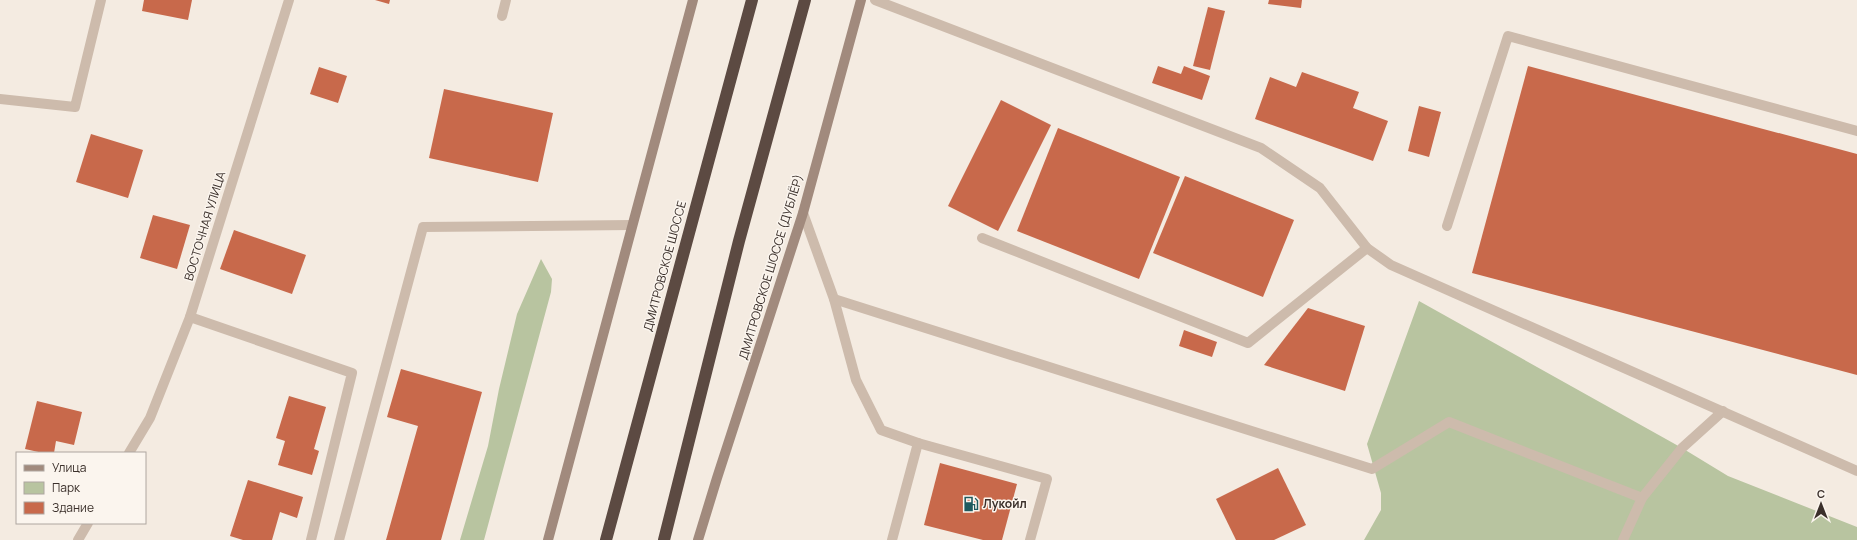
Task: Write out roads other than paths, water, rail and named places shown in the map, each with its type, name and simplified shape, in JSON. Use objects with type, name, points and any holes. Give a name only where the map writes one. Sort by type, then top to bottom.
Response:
[{"type":"highway","name":"ДМИТРОВСКОЕ ШОССЕ","points":[[606,540],[752,0]]},
{"type":"highway","points":[[664,540],[739,241],[805,0]]},
{"type":"main road","points":[[548,540],[693,0]]},
{"type":"main road","name":"ДМИТРОВСКОЕ ШОССЕ (ДУБЛЁР)","points":[[698,540],[716,478],[803,213],[861,0]]},
{"type":"street","points":[[0,99],[75,107],[101,0]]},
{"type":"street","name":"ВОСТОЧНАЯ УЛИЦА","points":[[130,452],[150,418],[190,317],[289,0]]},
{"type":"street","points":[[502,16],[506,0]]},
{"type":"street","points":[[875,0],[1261,148],[1320,188],[1367,248],[1391,266],[1857,471]]},
{"type":"street","points":[[1447,226],[1508,36],[1857,131]]},
{"type":"street","points":[[803,213],[834,299],[856,380],[881,430],[918,443],[1047,479],[1030,540]]},
{"type":"street","points":[[339,540],[423,226],[632,225]]},
{"type":"street","points":[[982,238],[1248,343],[1367,248]]},
{"type":"street","points":[[834,299],[1372,469],[1449,422],[1642,498]]},
{"type":"street","points":[[190,317],[352,373],[311,540]]},
{"type":"street","points":[[1622,540],[1642,498],[1682,448],[1723,411]]},
{"type":"street","points":[[892,540],[918,443]]},
{"type":"street","points":[[78,540],[87,524]]},
{"type":"place","name":"Лукойл","points":[[971,504]]}]
